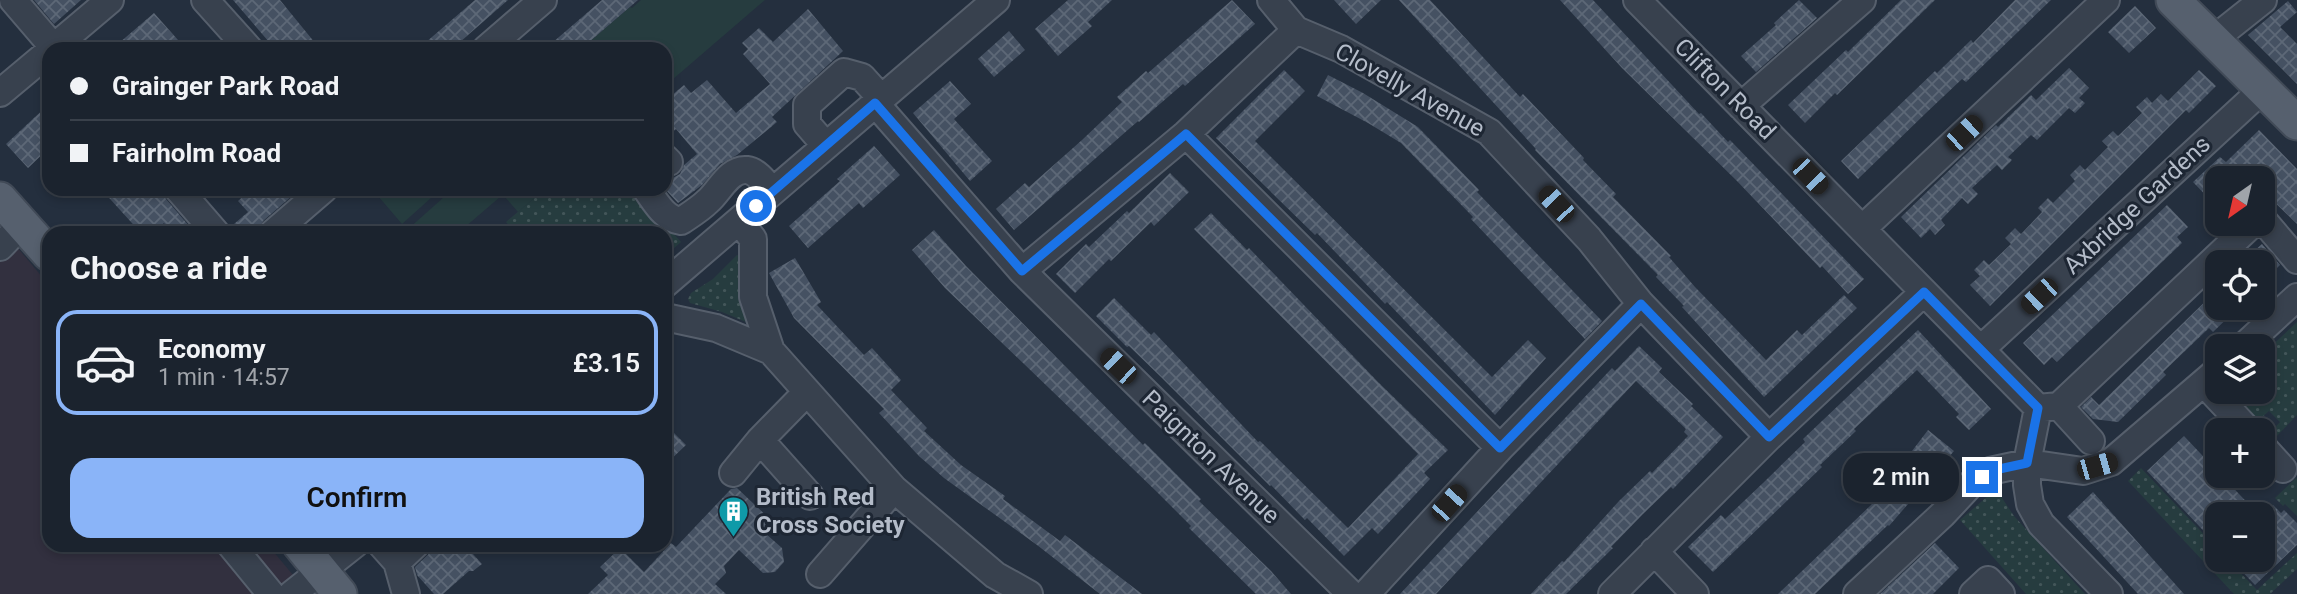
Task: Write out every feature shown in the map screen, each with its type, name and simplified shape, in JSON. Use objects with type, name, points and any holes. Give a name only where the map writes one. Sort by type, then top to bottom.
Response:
[{"type":"main road","points":[[2173,0],[2214,39],[2256,95],[2297,122]]},
{"type":"main road","points":[[0,199],[11,236],[42,251]]},
{"type":"main road","points":[[306,552],[331,582]]},
{"type":"street","points":[[13,0],[47,42]]},
{"type":"street","points":[[61,42],[110,0]]},
{"type":"street","points":[[205,0],[243,42]]},
{"type":"street","points":[[494,42],[543,0]]},
{"type":"street","points":[[672,278],[996,0]]},
{"type":"street","name":"Clovelly Avenue","points":[[1271,0],[1296,30],[1341,49],[1489,132],[1589,239],[1641,304],[1769,437]]},
{"type":"street","name":"Clifton Road","points":[[1637,0],[1981,349],[2091,441]]},
{"type":"street","points":[[1741,106],[1862,0]]},
{"type":"street","points":[[1862,229],[2106,0]]},
{"type":"street","points":[[2214,39],[2263,0]]},
{"type":"street","points":[[1022,271],[1186,134],[1296,30]]},
{"type":"street","points":[[0,93],[42,58]]},
{"type":"street","name":"Paignton Avenue","points":[[826,146],[807,124],[807,105],[844,72],[862,77],[878,101],[1022,271],[1351,594]]},
{"type":"street","name":"Axbridge Gardens","points":[[1981,349],[2256,95]]},
{"type":"street","points":[[1186,134],[1500,448]]},
{"type":"street","points":[[652,196],[666,214],[681,221],[710,200],[730,177],[739,172],[747,170],[756,174],[772,191]]},
{"type":"street","points":[[184,196],[210,226]]},
{"type":"street","points":[[282,226],[316,196]]},
{"type":"street","points":[[739,221],[753,239],[753,297],[771,351],[894,489],[988,585],[1030,594]]},
{"type":"street","points":[[2275,234],[2297,260]]},
{"type":"street","points":[[2109,594],[2041,524],[2030,504],[2027,463],[2049,407],[2239,236]]},
{"type":"street","points":[[1612,594],[1769,437],[1924,292]]},
{"type":"street","points":[[2257,334],[2297,297]]},
{"type":"street","points":[[1366,594],[1500,448],[1641,304]]},
{"type":"street","points":[[672,319],[716,328],[771,351]]},
{"type":"street","points":[[1857,594],[1943,514],[1970,484],[1990,471],[2027,463],[2083,471],[2110,462],[2205,382]]},
{"type":"street","points":[[733,473],[760,440],[807,392]]},
{"type":"street","points":[[760,440],[810,496]]},
{"type":"street","points":[[2275,460],[2283,469]]},
{"type":"street","points":[[820,574],[894,489]]},
{"type":"street","points":[[1654,551],[1695,594]]},
{"type":"street","points":[[236,552],[271,594]]},
{"type":"street","points":[[292,594],[331,582],[350,552]]},
{"type":"street","points":[[398,552],[406,594]]},
{"type":"shaded area","points":[[0,227],[42,277],[42,552],[274,552],[309,594],[0,594]]},
{"type":"green space","points":[[641,0],[765,0],[672,80],[672,42],[589,42]]},
{"type":"green space","points":[[378,196],[433,196],[402,224]]},
{"type":"green space","points":[[445,196],[500,197],[466,226],[411,226]]},
{"type":"green space","points":[[504,196],[537,196],[518,212]]},
{"type":"green space","points":[[537,196],[641,196],[667,226],[510,226],[506,222]]},
{"type":"green space","points":[[672,232],[681,242],[672,250]]},
{"type":"green space","points":[[737,255],[741,256],[750,320],[746,322],[690,303],[688,299],[691,293],[713,279]]},
{"type":"green space","points":[[2297,322],[2297,415],[2275,438],[2275,427],[2280,422],[2269,411],[2261,418],[2251,418],[2240,404],[2275,404],[2275,343]]},
{"type":"green space","points":[[2141,468],[2205,535],[2205,563],[2128,481]]},
{"type":"green space","points":[[2297,479],[2297,516],[2275,498]]},
{"type":"green space","points":[[1996,489],[2014,516],[2085,594],[2026,594],[1960,520]]},
{"type":"green space","points":[[2297,553],[2297,569],[2270,594],[2234,594],[2213,572],[2240,572],[2257,590]]},
{"type":"building","points":[[34,0],[81,0],[54,24]]},
{"type":"building","points":[[233,0],[280,0],[314,42],[269,42]]},
{"type":"building","points":[[475,0],[508,0],[460,42],[426,42]]},
{"type":"building","points":[[602,0],[638,0],[589,42],[553,42]]},
{"type":"building","points":[[1068,0],[1112,0],[1088,22],[1092,26],[1058,56],[1035,29]]},
{"type":"building","points":[[1232,0],[1255,24],[1185,86],[1183,84],[1138,121],[1014,230],[996,209],[1025,183],[1029,187],[1122,102],[1117,97]]},
{"type":"building","points":[[1334,0],[1381,0],[1356,24]]},
{"type":"building","points":[[1399,0],[1430,0],[1520,97],[1523,94],[1584,158],[1616,194],[1613,197],[1766,360],[1797,330],[1802,335],[1844,295],[1857,308],[1764,397],[1682,307],[1684,306],[1656,277],[1658,275],[1535,150]]},
{"type":"building","points":[[1560,0],[1593,0],[1699,114],[1701,113],[1728,142],[1730,140],[1864,279],[1848,294],[1622,68]]},
{"type":"building","points":[[1799,0],[1817,18],[1756,72],[1741,56]]},
{"type":"building","points":[[1901,0],[1935,0],[1805,123],[1788,105]]},
{"type":"building","points":[[2015,0],[2051,0],[1966,82],[1962,79],[1858,179],[1841,161],[1935,71],[1937,73],[1971,40],[1973,43]]},
{"type":"building","points":[[2288,1],[2297,12],[2280,27],[2297,44],[2297,84],[2248,35]]},
{"type":"building","points":[[2135,6],[2156,28],[2129,53],[2108,32]]},
{"type":"building","points":[[808,9],[843,51],[772,117],[777,122],[737,155],[720,164],[702,185],[678,203],[672,196],[672,178],[680,174],[684,165],[697,154],[676,129],[672,133],[672,95],[684,85],[691,93],[707,80],[736,113],[770,84],[743,54],[748,49],[742,43],[759,28],[773,42]]},
{"type":"building","points":[[154,13],[180,42],[120,42]]},
{"type":"building","points":[[1009,31],[1025,50],[994,77],[978,59]]},
{"type":"building","points":[[2069,68],[2089,88],[2079,98],[2085,103],[2075,113],[2069,108],[2037,140],[2031,135],[2008,157],[2012,160],[2002,170],[1997,165],[1972,188],[1978,194],[1968,204],[1962,198],[1941,220],[1945,225],[1935,235],[1930,229],[1921,238],[1901,217],[1996,125],[1998,127],[2031,95],[2036,100]]},
{"type":"building","points":[[1284,70],[1305,91],[1255,141],[1492,377],[1528,340],[1546,358],[1495,415],[1387,302],[1385,304],[1317,233],[1315,235],[1216,138]]},
{"type":"building","points":[[2199,70],[2216,86],[2189,113],[2186,110],[1990,306],[1970,285],[1980,276],[1974,270],[1984,260],[1989,265],[2011,244],[2005,238],[2015,228],[2021,234],[2042,212],[2038,208],[2048,198],[2053,203],[2075,181],[2070,175],[2080,165],[2085,170],[2108,147],[2102,141],[2113,131],[2118,136],[2142,113],[2136,107],[2147,97],[2152,103],[2161,94],[2168,101]]},
{"type":"building","points":[[1328,75],[1418,127],[1602,321],[1585,339],[1401,143],[1317,96]]},
{"type":"building","points":[[950,81],[971,104],[954,119],[992,161],[970,181],[913,113]]},
{"type":"building","points":[[42,111],[42,155],[28,168],[6,144]]},
{"type":"building","points":[[2259,130],[2297,169],[2297,224],[2275,203],[2275,166],[2210,166],[2220,157],[2226,162]]},
{"type":"building","points":[[874,146],[900,175],[863,208],[859,203],[808,248],[789,226],[840,181],[837,179]]},
{"type":"building","points":[[2205,171],[2205,194],[2193,182]]},
{"type":"building","points":[[1170,173],[1189,192],[1154,226],[1151,222],[1111,261],[1109,259],[1075,293],[1056,274],[1086,244],[1089,247],[1127,211],[1129,213]]},
{"type":"building","points":[[107,196],[164,196],[189,226],[166,226],[164,223],[161,226],[135,226]]},
{"type":"building","points":[[243,196],[292,196],[260,226],[234,224],[248,212],[238,201]]},
{"type":"building","points":[[2167,205],[2188,227],[2177,237],[2182,243],[2057,362],[2052,357],[2044,365],[2023,343]]},
{"type":"building","points":[[1211,213],[1247,250],[1249,248],[1378,382],[1448,450],[1424,473],[1430,479],[1378,534],[1372,528],[1344,556],[1096,316],[1114,298],[1151,335],[1154,332],[1258,442],[1260,441],[1348,528],[1418,454],[1194,229]]},
{"type":"building","points":[[934,230],[966,266],[1143,445],[1145,443],[1201,499],[1199,501],[1291,594],[1256,594],[1189,528],[1191,526],[1157,492],[945,288],[912,250]]},
{"type":"building","points":[[2262,244],[2267,250],[2255,250]]},
{"type":"building","points":[[795,258],[821,302],[817,305],[864,355],[872,348],[901,380],[891,390],[927,428],[924,431],[961,465],[1005,496],[1003,499],[1060,541],[1065,535],[1142,594],[1100,594],[944,478],[919,456],[879,413],[884,409],[794,318],[769,273]]},
{"type":"building","points":[[2205,302],[2205,320],[2226,320],[2213,332],[2209,328],[2163,372],[2166,375],[2118,422],[2093,419],[2081,407],[2091,397],[2099,405]]},
{"type":"building","points":[[1918,330],[1991,409],[1969,430],[1956,417],[1959,414],[1917,370],[1854,429],[1856,431],[1820,465],[1822,467],[1713,572],[1688,547],[1721,515],[1725,519],[1805,442],[1803,439]]},
{"type":"building","points":[[1639,346],[1662,368],[1659,372],[1723,437],[1707,454],[1673,489],[1671,487],[1643,514],[1566,594],[1531,594],[1619,501],[1650,471],[1652,473],[1688,436],[1684,432],[1686,429],[1636,381],[1436,594],[1400,594],[1612,368],[1615,371]]},
{"type":"building","points":[[1928,430],[1954,451],[1889,526],[1815,594],[1778,594],[1871,505]]},
{"type":"building","points":[[672,431],[686,445],[672,458]]},
{"type":"building","points":[[2184,436],[2205,458],[2205,488],[2233,488],[2247,502],[2205,502],[2205,532],[2147,471]]},
{"type":"building","name":"British Red Cross Society","points":[[737,488],[774,523],[765,533],[782,548],[784,562],[775,572],[763,573],[739,550],[724,566],[726,573],[715,584],[726,594],[588,594],[608,575],[600,567],[616,552],[624,552],[644,572],[663,552],[672,552],[672,544],[676,547],[731,489]]},
{"type":"building","points":[[2093,492],[2184,594],[2138,594],[2067,517]]},
{"type":"building","points":[[2275,507],[2281,513],[2284,510],[2297,523],[2297,545],[2275,566]]},
{"type":"building","points":[[1935,543],[1959,568],[1933,594],[1880,594]]},
{"type":"building","points":[[431,552],[471,552],[482,564],[469,571],[443,594],[434,594],[417,575],[415,567]]},
{"type":"building","points":[[2243,572],[2269,572],[2255,585]]},
{"type":"place","name":"British Red Cross Society","points":[[733,538]]},
{"type":"route","points":[[756,206],[875,103],[1022,271],[1186,134],[1500,448],[1641,304],[1769,437],[1924,292],[2038,408],[2036,429],[2027,463],[1990,471],[1982,477]]}]
